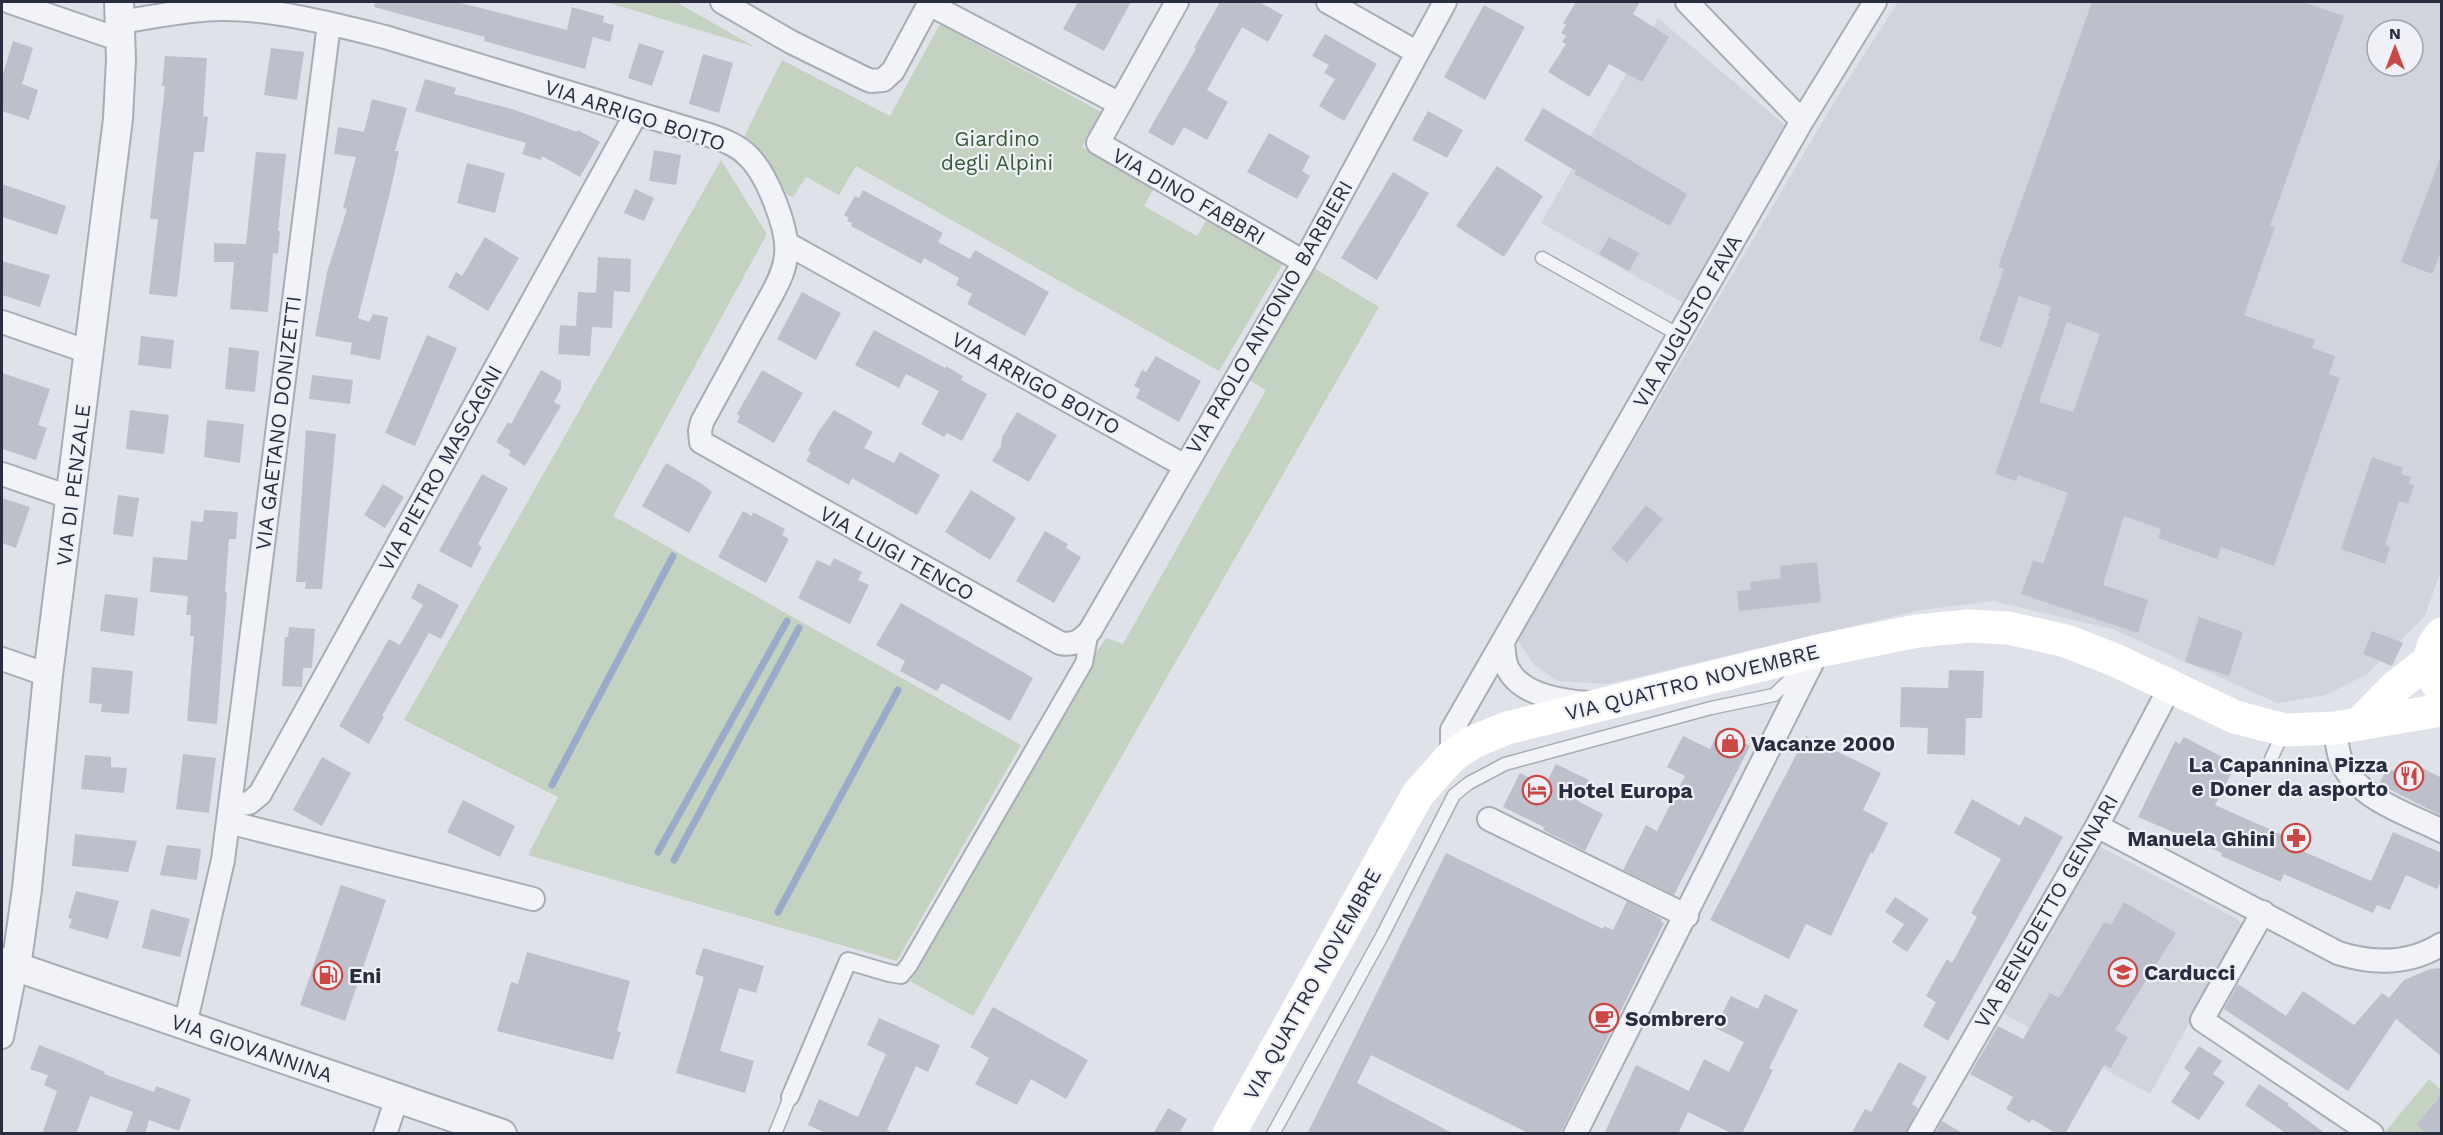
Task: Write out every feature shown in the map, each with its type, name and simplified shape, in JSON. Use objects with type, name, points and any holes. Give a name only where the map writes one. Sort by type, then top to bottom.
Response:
[{"type":"main road","name":"VIA QUATTRO NOVEMBRE","points":[[1229,1134],[1418,794],[1452,756],[1473,742],[1507,728],[1818,651],[1936,628],[1969,626],[2008,628],[2048,636],[2088,649],[2235,717],[2278,744],[2347,726],[2442,710]]},
{"type":"main road","points":[[2436,647],[2430,671],[2442,691]]},
{"type":"main road","points":[[2347,726],[2394,688],[2436,647]]},
{"type":"street","points":[[10,2],[120,21]]},
{"type":"street","points":[[722,2],[806,49],[864,78],[877,81],[884,80],[893,71],[929,3],[1120,104],[1177,2]]},
{"type":"street","points":[[1328,2],[1416,52]]},
{"type":"street","name":"VIA PAOLO ANTONIO BARBIERI","points":[[1090,631],[1304,262],[1445,2]]},
{"type":"street","points":[[1687,2],[1802,121]]},
{"type":"street","name":"VIA AUGUSTO FAVA","points":[[1452,756],[1452,730],[1802,121],[1875,2]]},
{"type":"street","name":"VIA ARRIGO BOITO","points":[[120,21],[222,9],[254,11],[329,24],[386,37],[724,140],[751,158],[765,183],[784,230],[786,243],[1185,466]]},
{"type":"street","name":"VIA DI PENZALE","points":[[9,965],[27,889],[48,675],[118,119],[120,21]]},
{"type":"street","name":"VIA GAETANO DONIZETTI","points":[[185,1025],[223,860],[329,24]]},
{"type":"street","name":"VIA DINO FABBRI","points":[[1120,104],[1098,143],[1304,262]]},
{"type":"street","name":"VIA PIETRO MASCAGNI","points":[[229,814],[260,794],[636,114]]},
{"type":"street","name":"VIA LUIGI TENCO","points":[[786,243],[786,256],[780,280],[702,422],[700,439],[704,446],[1060,643],[1067,645],[1077,642],[1090,631]]},
{"type":"street","points":[[2,322],[89,352]]},
{"type":"street","points":[[2,474],[72,498]]},
{"type":"street","points":[[790,1096],[848,961],[889,974],[901,975],[909,965],[1084,663],[1090,631]]},
{"type":"street","points":[[1503,642],[1507,669],[1519,684],[1540,694],[1573,702],[1603,704]]},
{"type":"street","points":[[1575,1134],[1687,916],[1818,651]]},
{"type":"street","points":[[2,659],[48,675]]},
{"type":"street","name":"VIA BENEDETTO GENNARI","points":[[1919,1134],[2097,826],[2170,687]]},
{"type":"street","points":[[2347,726],[2341,762],[2356,783],[2375,797],[2442,831]]},
{"type":"street","points":[[229,814],[533,899]]},
{"type":"street","points":[[1489,819],[1687,916]]},
{"type":"street","points":[[2097,826],[2337,953],[2362,959],[2400,960],[2424,953],[2442,944]]},
{"type":"street","points":[[2263,912],[2202,1020],[2372,1134]]},
{"type":"street","points":[[2,1037],[9,965]]},
{"type":"street","name":"VIA GIOVANNINA","points":[[9,965],[502,1134]]},
{"type":"street","points":[[385,1134],[397,1098]]},
{"type":"lane","points":[[1542,258],[1679,335]]},
{"type":"lane","points":[[1273,1134],[1382,936],[1454,795],[1469,783],[1505,764],[1711,708],[1774,696],[1818,651]]},
{"type":"lane","points":[[775,1134],[790,1096]]},
{"type":"shaded area","points":[[1898,2],[2441,2],[2441,570],[2425,616],[2367,674],[2326,695],[2277,703],[2112,629],[1993,601],[1921,610],[1608,684],[1558,681],[1534,665],[1517,639],[1842,89]]},
{"type":"shaded area","points":[[1658,18],[1785,125],[1685,304],[1541,223]]},
{"type":"shaded area","name":"Carducci","points":[[2099,846],[2241,923],[2241,930],[2150,1094],[2004,1014]]},
{"type":"green space","points":[[606,2],[676,2],[755,47]]},
{"type":"green space","name":"Giardino degli Alpini","points":[[940,24],[1101,112],[1082,147],[1153,190],[1144,206],[1197,236],[1207,219],[1283,263],[1219,371],[856,166],[839,195],[806,177],[793,197],[782,192],[743,139],[782,60],[890,116]]},
{"type":"green space","points":[[721,160],[767,234],[613,516],[1021,745],[897,961],[528,855],[558,797],[404,720]]},
{"type":"green space","points":[[1311,266],[1379,307],[973,1016],[910,981],[1094,656],[1106,638],[1123,644],[1266,390],[1246,378]]},
{"type":"green space","points":[[2429,1079],[2441,1090],[2441,1102],[2437,1099],[2416,1124],[2427,1133],[2385,1132]]},
{"type":"building","points":[[375,2],[457,2],[567,30],[572,7],[604,16],[603,22],[614,25],[610,42],[593,37],[585,69],[484,41],[485,37],[374,7]]},
{"type":"building","points":[[1078,2],[1131,2],[1104,51],[1063,29]]},
{"type":"building","points":[[1220,2],[1259,2],[1283,15],[1268,42],[1242,27],[1207,90],[1228,102],[1207,140],[1184,127],[1173,146],[1148,132]]},
{"type":"building","points":[[1576,2],[1640,2],[1633,14],[1669,37],[1642,82],[1609,64],[1589,97],[1548,72],[1566,44],[1562,42],[1566,36],[1561,33],[1566,25],[1563,23]]},
{"type":"building","points":[[2092,2],[2303,2],[2344,16],[2270,226],[2275,227],[2244,315],[2315,340],[2312,348],[2335,356],[2329,374],[2340,378],[2274,566],[2221,547],[2217,559],[2158,538],[2161,529],[2124,516],[2103,585],[2148,600],[2138,633],[2021,594],[2033,560],[2043,564],[2068,493],[2018,475],[2016,481],[1995,474],[2050,316],[2048,316],[2051,307],[2019,296],[2001,348],[1979,340],[2004,269],[1998,267]],"holes":[[[2067,322],[2100,334],[2073,412],[2039,402]]]},
{"type":"building","points":[[1484,5],[1525,27],[1485,100],[1444,77]]},
{"type":"building","points":[[1325,34],[1377,64],[1344,121],[1319,106],[1335,79],[1324,73],[1329,65],[1312,56]]},
{"type":"building","points":[[13,41],[33,48],[22,84],[38,90],[29,120],[2,111],[2,77]]},
{"type":"building","points":[[639,43],[664,51],[652,86],[628,78]]},
{"type":"building","points":[[271,48],[304,52],[297,100],[264,95]]},
{"type":"building","points":[[703,54],[733,63],[719,113],[689,104]]},
{"type":"building","points":[[165,56],[207,58],[203,116],[208,117],[204,152],[194,152],[177,297],[149,294],[158,219],[150,219],[165,86],[162,86]]},
{"type":"building","points":[[425,79],[456,88],[454,94],[512,109],[577,132],[578,130],[600,142],[580,177],[542,156],[541,160],[522,154],[526,143],[415,111]]},
{"type":"building","points":[[372,99],[407,108],[395,151],[399,151],[390,193],[358,318],[369,322],[373,314],[388,317],[380,360],[350,354],[352,343],[315,336],[327,272],[347,209],[343,208],[356,157],[334,154],[338,127],[364,132]]},
{"type":"building","points":[[1543,108],[1687,194],[1670,226],[1574,174],[1576,171],[1524,140]]},
{"type":"building","points":[[1428,111],[1463,130],[1447,158],[1412,140]]},
{"type":"building","points":[[1269,133],[1310,156],[1302,171],[1310,176],[1297,199],[1247,172]]},
{"type":"building","points":[[654,150],[681,155],[676,185],[649,181]]},
{"type":"building","points":[[256,152],[286,154],[278,231],[280,231],[278,254],[273,253],[268,312],[230,309],[234,262],[214,262],[214,243],[246,244]]},
{"type":"building","points":[[2440,159],[2442,159],[2442,250],[2432,274],[2401,262]]},
{"type":"building","points":[[467,163],[505,173],[495,213],[457,203]]},
{"type":"building","points":[[1497,166],[1543,196],[1504,257],[1456,226]]},
{"type":"building","points":[[1393,172],[1429,193],[1377,280],[1341,258]]},
{"type":"building","points":[[2,184],[66,206],[57,235],[2,217]]},
{"type":"building","points":[[635,189],[654,198],[644,221],[624,213]]},
{"type":"building","points":[[863,190],[943,233],[938,242],[970,259],[975,250],[1049,292],[1025,336],[967,304],[972,294],[956,285],[959,278],[924,258],[921,264],[851,226],[852,223],[847,221],[849,218],[844,215],[855,196],[859,198]]},
{"type":"building","points":[[485,237],[519,258],[488,311],[448,287],[456,272],[462,276]]},
{"type":"building","points":[[1609,237],[1639,253],[1629,271],[1599,254]]},
{"type":"building","points":[[598,257],[631,259],[630,292],[614,291],[612,328],[592,327],[590,356],[558,354],[560,325],[576,326],[578,292],[596,293]]},
{"type":"building","points":[[2,261],[50,275],[40,307],[2,295]]},
{"type":"building","points":[[802,292],[841,313],[816,360],[777,339]]},
{"type":"building","points":[[874,330],[945,368],[946,366],[963,376],[961,380],[987,394],[962,441],[947,433],[944,437],[921,424],[939,391],[906,374],[899,388],[855,365]]},
{"type":"building","points":[[427,335],[457,348],[415,446],[385,433]]},
{"type":"building","points":[[141,336],[174,340],[171,369],[138,365]]},
{"type":"building","points":[[229,347],[259,351],[255,392],[225,389]]},
{"type":"building","points":[[1156,356],[1201,381],[1179,422],[1136,398],[1140,389],[1134,386],[1142,370],[1146,372]]},
{"type":"building","points":[[541,370],[561,381],[561,389],[554,402],[561,406],[525,466],[508,455],[511,451],[496,442],[508,422],[511,424]]},
{"type":"building","points":[[762,370],[803,393],[774,443],[737,422],[740,416],[737,414]]},
{"type":"building","points":[[2,373],[50,389],[38,425],[47,428],[36,460],[2,449]]},
{"type":"building","points":[[312,375],[353,380],[350,404],[309,399]]},
{"type":"building","points":[[130,410],[169,415],[164,454],[126,449]]},
{"type":"building","points":[[834,410],[873,432],[864,448],[894,463],[900,452],[940,475],[917,515],[852,478],[849,485],[806,461],[811,452],[808,450]]},
{"type":"building","points":[[1017,412],[1057,435],[1029,482],[992,461],[1001,446],[1002,437]]},
{"type":"building","points":[[207,420],[244,424],[240,463],[204,457]]},
{"type":"building","points":[[306,430],[336,434],[322,589],[305,589],[306,582],[296,582]]},
{"type":"building","points":[[2372,457],[2403,468],[2401,474],[2411,477],[2409,484],[2414,485],[2408,504],[2399,501],[2385,545],[2390,547],[2385,564],[2341,549]]},
{"type":"building","points":[[666,463],[712,492],[689,533],[642,506]]},
{"type":"building","points":[[482,474],[508,488],[478,544],[482,547],[471,568],[439,551]]},
{"type":"building","points":[[383,484],[404,497],[385,528],[364,515]]},
{"type":"building","points":[[971,490],[1016,518],[990,560],[945,532]]},
{"type":"building","points":[[118,495],[139,498],[133,537],[113,534]]},
{"type":"building","points":[[2,498],[30,507],[16,548],[2,543]]},
{"type":"building","points":[[1646,505],[1663,519],[1627,563],[1611,549]]},
{"type":"building","points":[[204,510],[238,512],[236,539],[229,539],[217,724],[187,721],[194,636],[190,636],[191,615],[186,615],[188,596],[150,592],[153,557],[187,560],[191,521],[203,522]]},
{"type":"building","points":[[743,511],[752,516],[753,512],[785,529],[782,535],[789,539],[766,583],[718,557]]},
{"type":"building","points":[[1045,531],[1068,544],[1066,548],[1081,557],[1054,603],[1016,581]]},
{"type":"building","points":[[834,558],[862,572],[858,580],[869,585],[850,624],[798,598],[817,560],[830,566]]},
{"type":"building","points":[[1817,562],[1821,602],[1739,611],[1737,591],[1751,590],[1750,582],[1781,578],[1780,566]]},
{"type":"building","points":[[418,583],[459,605],[441,639],[429,633],[382,716],[384,717],[369,744],[339,726],[389,639],[400,645],[423,605],[411,598]]},
{"type":"building","points":[[105,594],[138,598],[134,636],[100,631]]},
{"type":"building","points":[[901,603],[1033,678],[1010,721],[942,683],[937,691],[900,671],[905,661],[876,645]]},
{"type":"building","points":[[2199,617],[2243,632],[2229,676],[2185,662]]},
{"type":"building","points":[[289,627],[315,629],[312,668],[303,668],[302,687],[282,686],[285,637],[288,637]]},
{"type":"building","points":[[2372,631],[2403,643],[2392,666],[2363,654]]},
{"type":"building","points":[[92,667],[133,671],[129,714],[101,712],[102,704],[89,703]]},
{"type":"building","points":[[1949,670],[1984,671],[1982,718],[1966,718],[1965,755],[1927,754],[1928,728],[1900,727],[1901,687],[1948,688]]},
{"type":"building","points":[[1719,730],[1750,746],[1674,895],[1623,870],[1646,825],[1657,831],[1685,776],[1667,767],[1683,736],[1710,749]]},
{"type":"building","points":[[1806,736],[1881,773],[1863,810],[1888,823],[1873,853],[1871,852],[1831,936],[1806,924],[1789,959],[1710,920]]},
{"type":"building","points":[[2184,737],[2236,764],[2215,805],[2301,843],[2298,849],[2371,881],[2393,832],[2442,853],[2442,880],[2437,889],[2406,875],[2390,910],[2377,905],[2373,913],[2284,874],[2281,882],[2221,856],[2222,853],[2138,817],[2175,741],[2180,744]]},
{"type":"building","points":[[183,754],[216,758],[209,813],[176,809]]},
{"type":"building","points":[[85,755],[111,757],[111,767],[127,768],[124,793],[81,789]]},
{"type":"building","points":[[322,757],[351,773],[322,826],[293,810]]},
{"type":"building","points":[[2408,761],[2442,778],[2442,816],[2379,784],[2386,771],[2403,770]]},
{"type":"building","name":"Hotel Europa","points":[[1556,764],[1589,780],[1578,801],[1603,814],[1585,851],[1503,807],[1520,773],[1545,785]]},
{"type":"building","points":[[1972,799],[2020,826],[2025,816],[2063,837],[1948,1041],[1923,1026],[1936,1002],[1926,996],[1947,959],[1952,963],[1977,917],[1971,913],[2001,859],[1954,833]]},
{"type":"building","points":[[463,800],[515,826],[500,857],[447,832]]},
{"type":"building","points":[[75,834],[137,841],[128,872],[72,866]]},
{"type":"building","points":[[167,845],[201,849],[197,880],[160,875]]},
{"type":"building","points":[[1446,853],[1603,929],[1604,926],[1613,930],[1627,901],[1662,919],[1661,922],[1664,923],[1560,1134],[1530,1134],[1371,1055],[1357,1083],[1454,1134],[1307,1134]]},
{"type":"building","points":[[341,885],[386,900],[345,1021],[300,1005]]},
{"type":"building","points":[[76,891],[119,901],[108,939],[69,928],[72,919],[68,918]]},
{"type":"building","points":[[1895,897],[1929,919],[1907,952],[1892,942],[1904,924],[1885,912]]},
{"type":"building","points":[[2124,902],[2176,933],[2115,1030],[2128,1037],[2111,1068],[2104,1065],[2065,1134],[2057,1134],[2032,1119],[2030,1123],[2006,1109],[2013,1097],[1970,1074],[1998,1026],[2023,1039],[2050,993],[2059,998],[2104,922],[2111,925]]},
{"type":"building","points":[[151,909],[190,919],[180,957],[142,948]]},
{"type":"building","points":[[703,948],[764,966],[756,993],[739,988],[720,1051],[754,1061],[745,1093],[676,1073],[704,977],[695,974]]},
{"type":"building","points":[[527,952],[630,981],[617,1031],[621,1032],[613,1060],[497,1031],[511,982],[518,984]]},
{"type":"building","points":[[2442,968],[2442,1057],[2396,1019],[2348,1091],[2224,1009],[2238,984],[2286,1016],[2303,991],[2354,1025],[2382,993],[2389,998],[2404,980],[2430,969]]},
{"type":"building","points":[[1765,994],[1798,1010],[1769,1068],[1773,1070],[1742,1134],[1733,1134],[1688,1112],[1678,1134],[1604,1134],[1636,1065],[1689,1091],[1704,1059],[1729,1072],[1744,1042],[1715,1028],[1731,996],[1758,1009]]},
{"type":"building","points":[[993,1007],[1088,1060],[1066,1099],[1031,1079],[1017,1105],[975,1084],[989,1058],[970,1047]]},
{"type":"building","points":[[879,1018],[940,1045],[928,1072],[916,1066],[887,1130],[895,1134],[828,1134],[808,1125],[819,1099],[858,1117],[886,1054],[867,1045]]},
{"type":"building","points":[[39,1045],[105,1072],[104,1074],[154,1092],[156,1086],[191,1099],[179,1131],[149,1120],[145,1134],[125,1134],[133,1112],[90,1096],[76,1134],[42,1134],[57,1091],[44,1085],[48,1075],[30,1069]]},
{"type":"building","points":[[2199,1046],[2222,1061],[2213,1074],[2225,1082],[2199,1120],[2171,1102],[2190,1073],[2184,1068]]},
{"type":"building","points":[[1899,1062],[1927,1077],[1912,1104],[1918,1108],[1906,1134],[1851,1134],[1865,1109],[1871,1112]]},
{"type":"building","points":[[2259,1084],[2289,1104],[2287,1105],[2326,1134],[2287,1134],[2245,1105]]},
{"type":"building","points":[[2442,1094],[2442,1134],[2427,1134],[2416,1124]]},
{"type":"building","points":[[1168,1108],[1187,1119],[1179,1134],[1153,1134]]},
{"type":"building","points":[[1942,1121],[1964,1134],[1935,1134]]},
{"type":"waterway","points":[[552,785],[673,556]]},
{"type":"waterway","points":[[658,852],[787,621]]},
{"type":"waterway","points":[[674,860],[799,628]]},
{"type":"waterway","points":[[778,912],[898,690]]},
{"type":"place","name":"Vacanze 2000","points":[[1730,743]]},
{"type":"place","name":"La Capannina Pizza e Doner da asporto","points":[[2409,776]]},
{"type":"place","name":"Hotel Europa","points":[[1537,790]]},
{"type":"place","name":"Manuela Ghini","points":[[2296,838]]},
{"type":"place","name":"Carducci","points":[[2123,972]]},
{"type":"place","name":"Eni","points":[[328,975]]},
{"type":"place","name":"Sombrero","points":[[1604,1018]]}]
